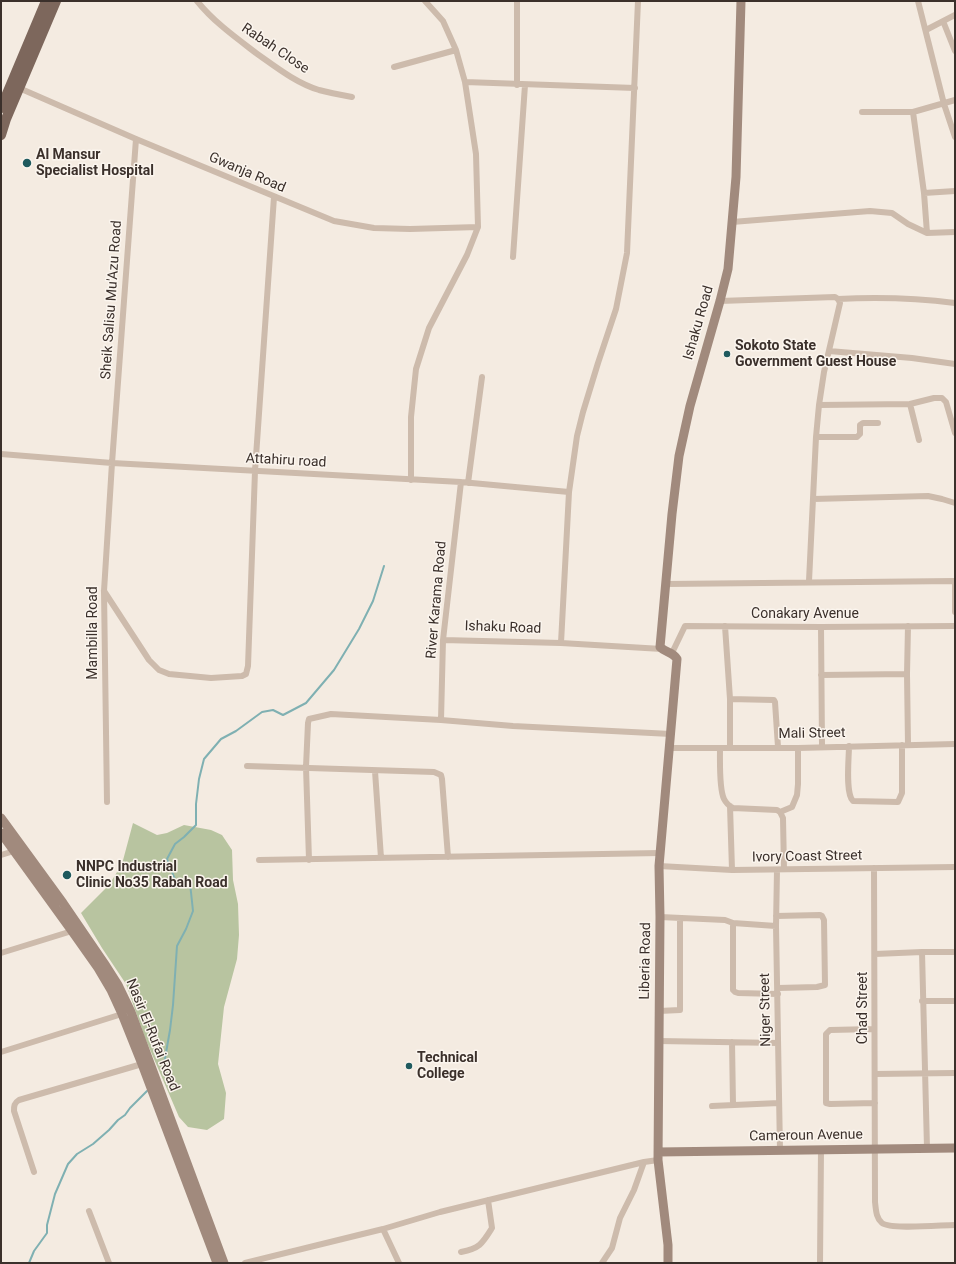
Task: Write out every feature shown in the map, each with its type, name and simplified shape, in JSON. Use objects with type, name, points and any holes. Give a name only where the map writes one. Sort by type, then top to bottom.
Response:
[{"type":"main road","points":[[1,108],[46,1]]},
{"type":"main road","points":[[1,135],[6,119],[56,1]]},
{"type":"street","name":"Rabah Close","points":[[197,1],[207,14],[226,30],[298,81],[319,90],[352,97]]},
{"type":"street","points":[[411,480],[412,417],[416,369],[428,328],[467,255],[478,227],[476,154],[465,82],[456,50],[443,21],[425,1]]},
{"type":"street","points":[[517,1],[517,85]]},
{"type":"street","name":"Ishaku Road","points":[[561,643],[569,492],[577,436],[598,362],[616,309],[627,253],[638,1]]},
{"type":"street","name":"Ishaku Road","points":[[662,649],[660,647],[667,584],[672,514],[679,456],[690,406],[728,269],[736,177],[741,1]]},
{"type":"street","points":[[918,1],[944,104],[955,137]]},
{"type":"street","points":[[926,30],[955,15]]},
{"type":"street","points":[[943,21],[955,51]]},
{"type":"street","points":[[394,67],[456,50]]},
{"type":"street","points":[[465,82],[635,88]]},
{"type":"street","points":[[513,257],[525,85]]},
{"type":"street","name":"Gwanja Road","points":[[19,88],[136,139],[334,221],[374,228],[410,229],[478,227]]},
{"type":"street","points":[[862,112],[913,112],[955,100]]},
{"type":"street","points":[[913,112],[924,193],[927,233]]},
{"type":"street","name":"Sheik Salisu Mu'Azu Road","points":[[112,463],[136,139]]},
{"type":"street","points":[[924,193],[955,191]]},
{"type":"street","points":[[104,592],[149,660],[159,670],[169,674],[211,678],[242,676],[246,674],[248,666],[255,472],[274,197]]},
{"type":"street","points":[[732,222],[870,211],[892,213],[908,224],[927,233],[955,232]]},
{"type":"street","points":[[720,301],[878,297],[923,299],[955,303]]},
{"type":"street","points":[[809,581],[819,405],[824,372],[840,303],[838,299]]},
{"type":"street","points":[[829,351],[912,358],[955,364]]},
{"type":"street","points":[[468,483],[482,376]]},
{"type":"street","points":[[819,405],[910,404],[934,398],[942,398],[946,402],[955,433]]},
{"type":"street","points":[[910,404],[919,440]]},
{"type":"street","points":[[816,437],[857,437],[860,434],[860,425],[863,423],[878,423]]},
{"type":"street","name":"Attahiru road","points":[[1,454],[255,472],[461,482],[569,492]]},
{"type":"street","name":"Mambilla Road","points":[[107,802],[104,592],[112,463]]},
{"type":"street","name":"River Karama Road","points":[[441,720],[443,640],[461,482]]},
{"type":"street","points":[[813,499],[928,496],[942,498],[955,503]]},
{"type":"street","points":[[667,584],[955,580],[955,612]]},
{"type":"street","name":"Conakary Avenue","points":[[675,656],[685,626],[955,626]]},
{"type":"street","points":[[725,626],[730,699],[730,748]]},
{"type":"street","points":[[848,746],[849,792],[851,799],[853,801],[898,802],[902,793],[905,745],[908,626]]},
{"type":"street","points":[[821,627],[822,746]]},
{"type":"street","name":"Ishaku Road","points":[[443,640],[561,643],[662,649],[675,656]]},
{"type":"street","name":"Liberia Road","points":[[668,1263],[668,1245],[658,1156],[659,866],[670,748],[675,656]]},
{"type":"street","points":[[821,675],[907,674]]},
{"type":"street","points":[[730,699],[774,700],[776,702],[778,747]]},
{"type":"street","points":[[309,860],[306,767],[308,723],[310,719],[331,714],[441,720],[513,726],[671,734]]},
{"type":"street","name":"Mali Street","points":[[670,748],[798,748],[822,746],[955,744]]},
{"type":"street","points":[[720,748],[723,799],[733,808],[777,810],[780,812],[792,807],[797,794],[798,748]]},
{"type":"street","points":[[247,766],[434,772],[441,775],[448,857]]},
{"type":"street","points":[[375,771],[381,858]]},
{"type":"street","points":[[730,806],[732,870]]},
{"type":"street","name":"Niger Street","points":[[780,812],[783,818],[776,916],[780,1151]]},
{"type":"street","name":"Nasir El-Rufai Road","points":[[1,818],[67,909],[118,985],[131,1012],[217,1263]]},
{"type":"street","name":"Nasir El-Rufai Road","points":[[1,833],[98,968],[111,990],[170,1127],[224,1263]]},
{"type":"street","points":[[1,855],[14,851]]},
{"type":"street","points":[[259,860],[660,853]]},
{"type":"street","name":"Ivory Coast Street","points":[[659,866],[732,870],[955,866]]},
{"type":"street","name":"Chad Street","points":[[874,868],[874,1029],[877,1217],[883,1224],[894,1227],[955,1225]]},
{"type":"street","points":[[733,923],[733,990],[735,992],[778,991],[825,985],[824,920],[822,916],[820,914],[776,916]]},
{"type":"street","points":[[660,917],[725,920],[733,923],[776,926]]},
{"type":"street","points":[[659,1011],[680,1010],[680,918]]},
{"type":"street","points":[[1,952],[72,931]]},
{"type":"street","points":[[922,952],[922,1001],[927,1148]]},
{"type":"street","points":[[875,954],[955,952]]},
{"type":"street","points":[[922,1001],[955,1001]]},
{"type":"street","points":[[1,1052],[122,1014]]},
{"type":"street","points":[[874,1029],[827,1031],[826,1103],[876,1102]]},
{"type":"street","points":[[659,1041],[778,1043]]},
{"type":"street","points":[[732,1042],[733,1105]]},
{"type":"street","points":[[34,1172],[14,1111],[14,1106],[19,1100],[142,1064]]},
{"type":"street","points":[[875,1074],[955,1073]]},
{"type":"street","points":[[712,1106],[779,1103]]},
{"type":"street","name":"Cameroun Avenue","points":[[658,1156],[780,1151],[955,1148]]},
{"type":"street","points":[[820,1263],[821,1150]]},
{"type":"street","points":[[245,1263],[383,1229],[440,1212],[644,1162],[658,1156]]},
{"type":"street","points":[[602,1263],[612,1248],[620,1218],[634,1190],[644,1162]]},
{"type":"street","points":[[461,1252],[472,1250],[479,1246],[492,1228],[488,1200]]},
{"type":"street","points":[[89,1211],[110,1263]]},
{"type":"street","points":[[383,1229],[399,1263]]},
{"type":"green space","points":[[133,823],[157,835],[167,833],[184,825],[211,830],[222,835],[232,850],[233,880],[238,904],[239,935],[237,959],[224,1007],[218,1064],[226,1093],[224,1119],[207,1130],[188,1127],[179,1117],[145,1038],[126,984],[81,913],[109,885],[122,864]]},
{"type":"waterway","points":[[164,1064],[173,1005],[177,946],[193,911],[190,883],[176,882],[167,859],[175,844],[196,825],[196,804],[199,779],[204,759],[221,739],[236,731],[262,712],[273,710],[283,715],[306,703],[334,670],[359,629],[373,601],[384,566]]},
{"type":"waterway","points":[[29,1263],[34,1251],[47,1233],[47,1225],[55,1194],[68,1164],[77,1154],[93,1144],[109,1130],[147,1091]]},
{"type":"place","name":"Al Mansur Specialist Hospital","points":[[27,163]]},
{"type":"place","name":"Sokoto State Government Guest House","points":[[727,354]]},
{"type":"place","name":"NNPC Industrial Clinic No35 Rabah Road","points":[[67,875]]},
{"type":"place","name":"Technical College","points":[[409,1066]]}]
